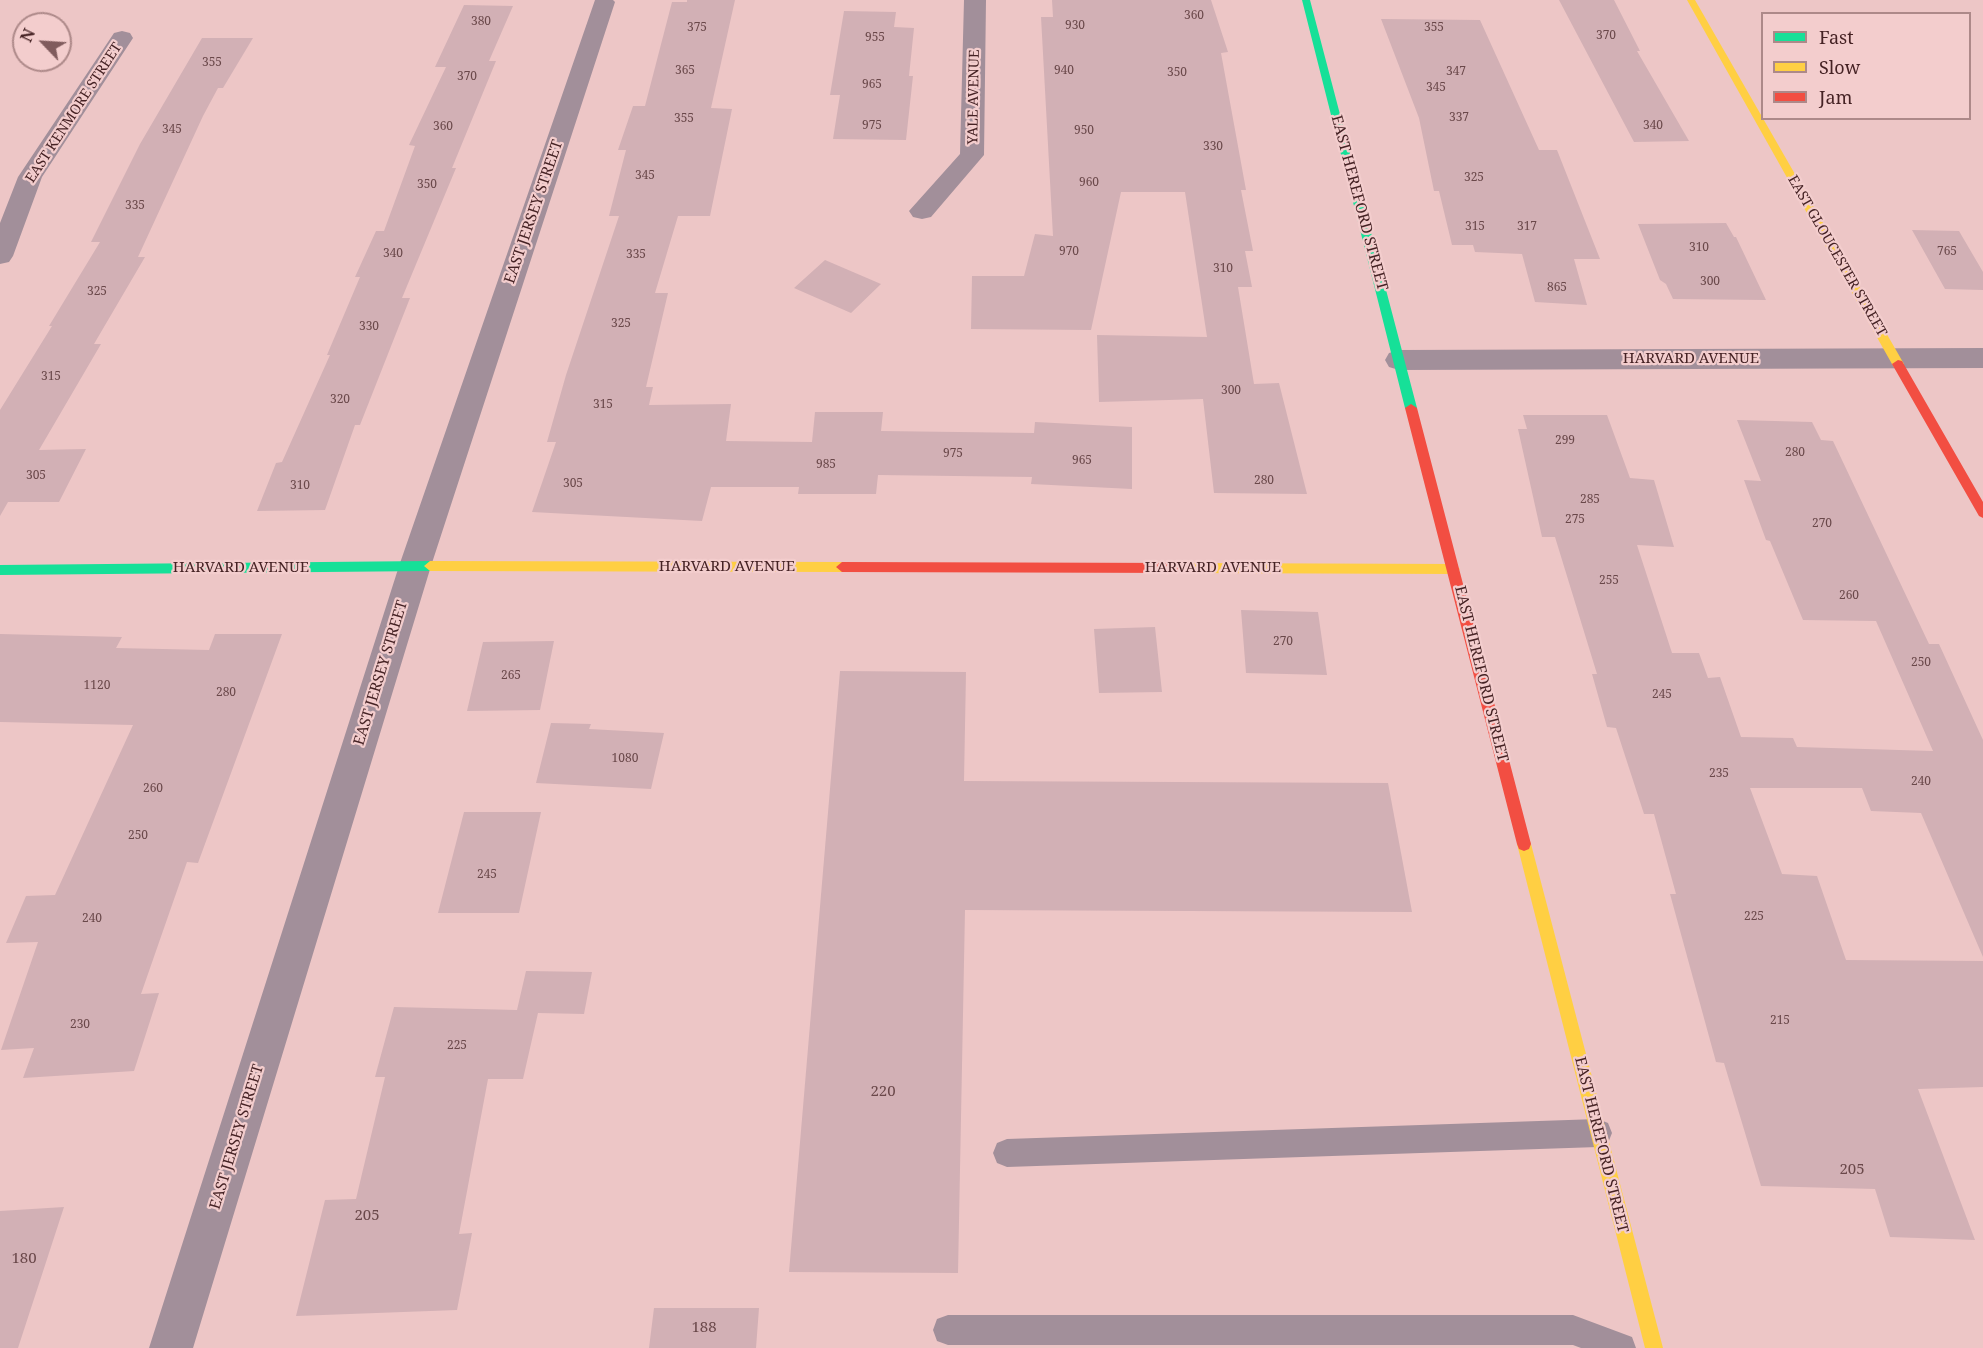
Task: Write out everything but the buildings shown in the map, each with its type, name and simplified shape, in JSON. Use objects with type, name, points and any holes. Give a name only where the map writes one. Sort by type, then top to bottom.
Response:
[{"type":"street","name":"YALE AVENUE","points":[[922,211],[972,155],[975,0]]},
{"type":"street","name":"EAST HEREFORD STREET","points":[[1306,0],[1654,1348]]},
{"type":"street","name":"EAST GLOUCESTER STREET","points":[[1691,0],[1983,513]]},
{"type":"street","name":"EAST JERSEY STREET","points":[[171,1348],[415,566],[604,2]]},
{"type":"street","name":"EAST KENMORE STREET","points":[[0,256],[30,177],[122,38]]},
{"type":"street","name":"HARVARD AVENUE","points":[[1399,360],[1983,358]]},
{"type":"street","name":"HARVARD AVENUE","points":[[0,570],[415,566],[1454,569]]},
{"type":"lane","points":[[1007,1153],[1598,1133]]},
{"type":"lane","points":[[948,1330],[1573,1330],[1621,1348]]},
{"type":"traffic: fast","points":[[1306,0],[1411,408]]},
{"type":"traffic: fast","points":[[0,570],[430,566]]},
{"type":"traffic: slow","points":[[1691,0],[1898,364]]},
{"type":"traffic: slow","points":[[430,566],[842,567]]},
{"type":"traffic: slow","points":[[1185,568],[1454,569]]},
{"type":"traffic: slow","points":[[1524,844],[1654,1348]]},
{"type":"traffic: jam","points":[[1898,364],[1983,513]]},
{"type":"traffic: jam","points":[[1411,408],[1524,844]]},
{"type":"traffic: jam","points":[[842,567],[1185,568]]}]
